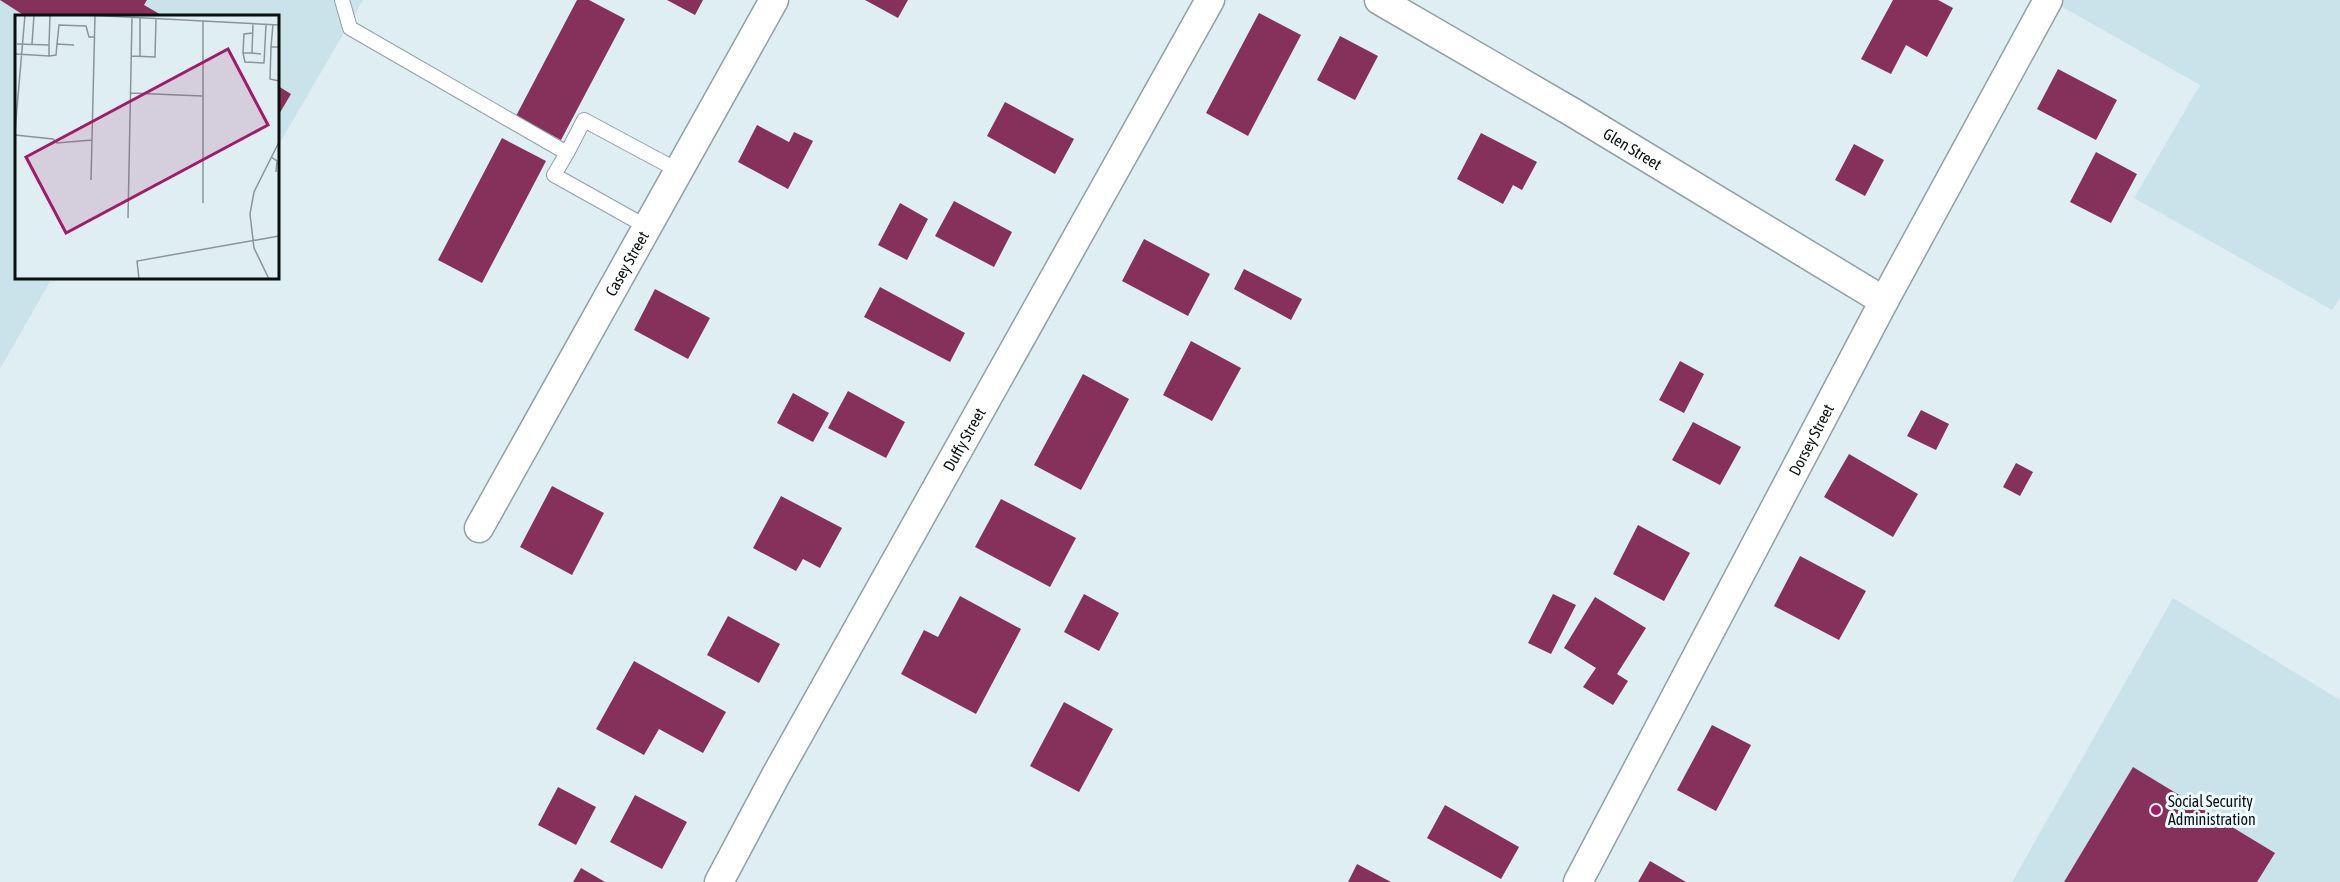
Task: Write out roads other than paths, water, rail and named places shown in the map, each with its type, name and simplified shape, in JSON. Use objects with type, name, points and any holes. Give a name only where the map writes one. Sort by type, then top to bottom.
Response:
[{"type":"street","name":"Casey Street","points":[[479,528],[774,0]]},
{"type":"street","name":"Duffy Street","points":[[719,882],[776,775],[1210,0]]},
{"type":"street","name":"Glen Street","points":[[1379,0],[1562,106],[1884,301]]},
{"type":"street","name":"Dorsey Street","points":[[1578,882],[1884,301],[2048,0]]},
{"type":"lane","points":[[342,0],[350,28],[567,153]]},
{"type":"lane","points":[[647,226],[554,175],[584,120],[679,171]]},
{"type":"place","name":"Social Security Administration","points":[[2156,810]]}]
